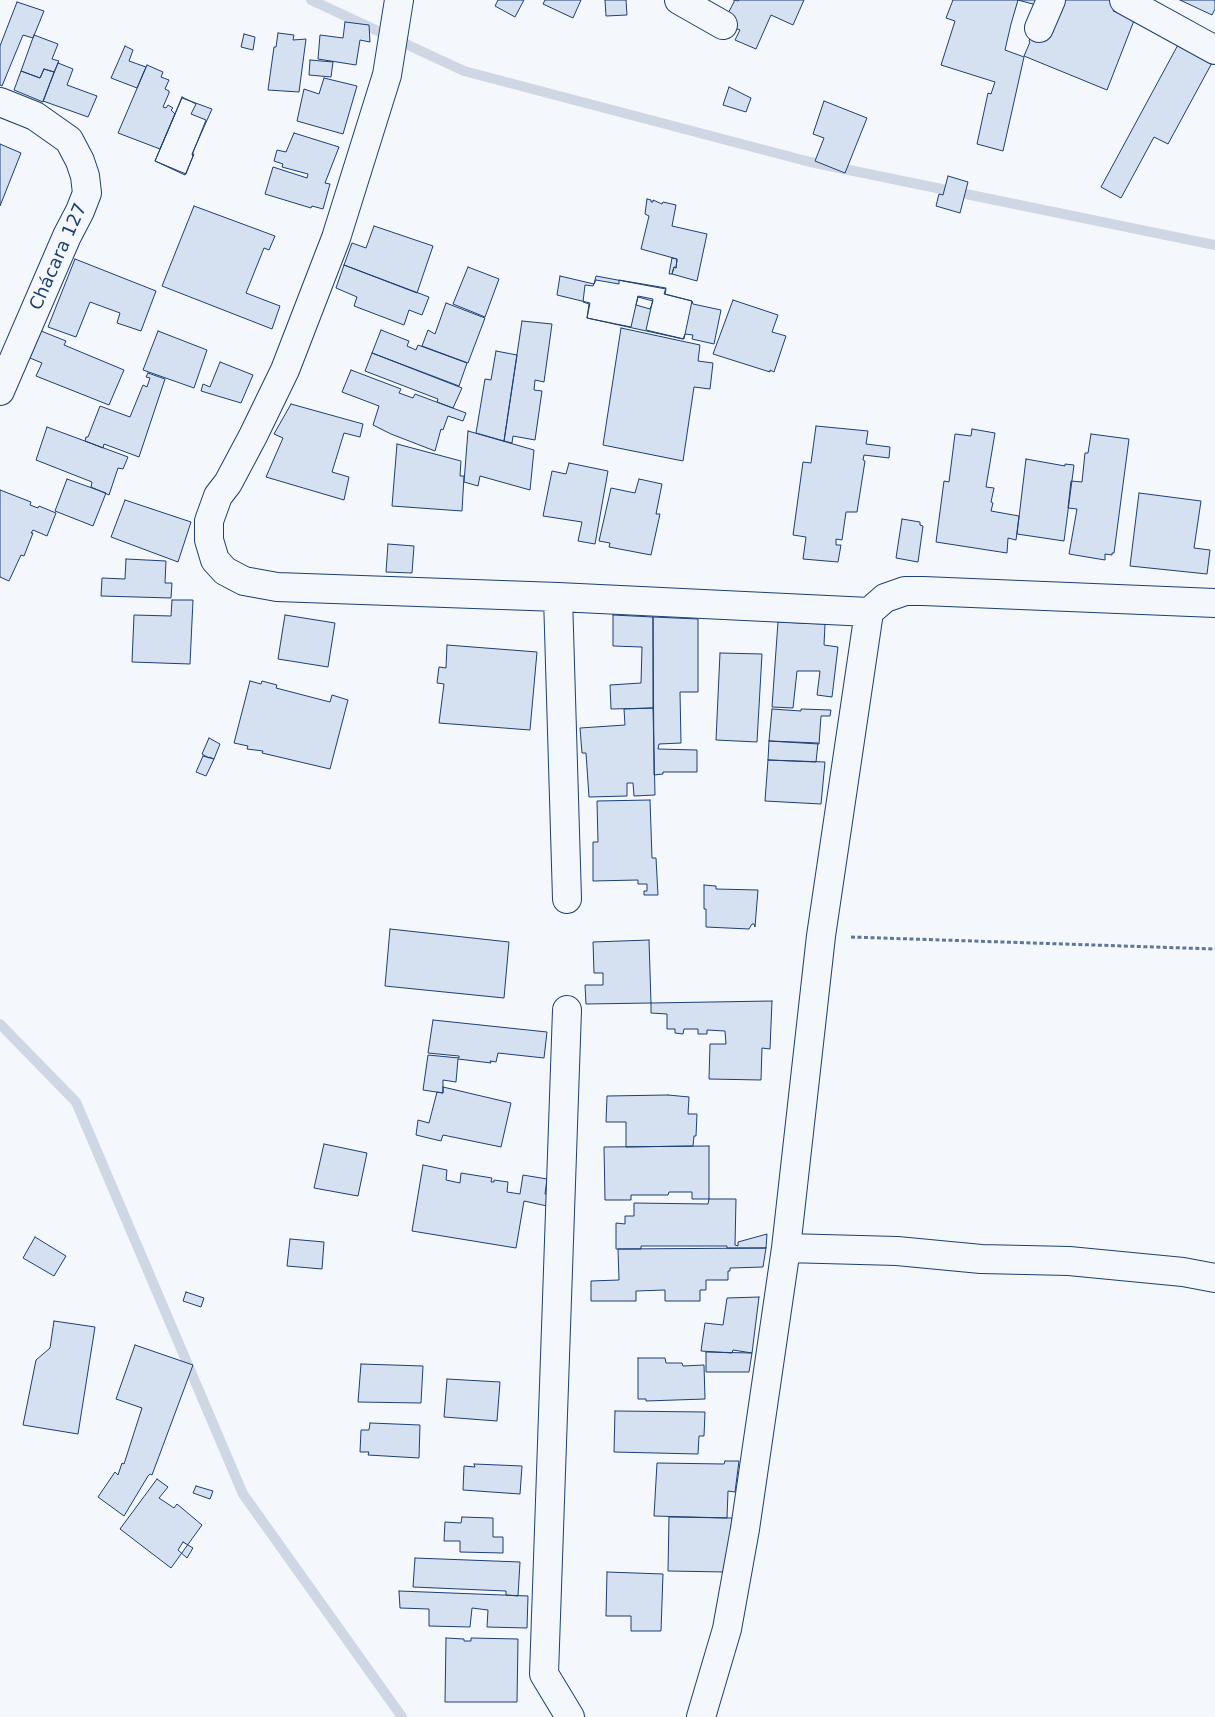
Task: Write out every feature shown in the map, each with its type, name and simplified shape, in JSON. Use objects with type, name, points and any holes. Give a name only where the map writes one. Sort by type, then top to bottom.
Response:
[{"type":"street","points":[[399,0],[387,75],[336,238],[285,370],[245,452],[228,483],[218,496],[209,521],[209,540],[215,560],[225,571],[244,581],[277,587],[558,597],[869,612]]},
{"type":"street","points":[[679,0],[723,24]]},
{"type":"street","points":[[1039,28],[1051,0]]},
{"type":"street","points":[[1124,0],[1215,50]]},
{"type":"street","name":"Chácara 127","points":[[0,102],[35,116],[69,140],[80,161],[85,176],[87,193],[0,391]]},
{"type":"street","points":[[701,1717],[728,1629],[745,1529],[786,1248],[821,936],[869,612],[885,598],[905,591],[1215,603]]},
{"type":"street","points":[[558,597],[567,899]]},
{"type":"street","points":[[567,1010],[544,1674],[570,1717]]},
{"type":"street","points":[[786,1248],[897,1252],[981,1259],[1069,1261],[1184,1272],[1215,1278]]},
{"type":"path","points":[[821,936],[1215,949]]},
{"type":"building","points":[[498,0],[524,0],[515,17],[495,6]]},
{"type":"building","points":[[545,0],[581,0],[573,18],[543,4]]},
{"type":"building","points":[[605,0],[626,0],[627,15],[606,16]]},
{"type":"building","points":[[734,0],[804,0],[793,25],[771,15],[756,49],[735,40],[740,30],[723,23]]},
{"type":"building","points":[[953,0],[1018,0],[1005,50],[1024,57],[1003,151],[977,144],[988,93],[991,94],[995,82],[941,65],[955,21],[946,18]]},
{"type":"building","points":[[1018,0],[1042,0],[1040,6]]},
{"type":"building","points":[[1042,0],[1118,0],[1113,11],[1135,18],[1107,90],[1024,56]]},
{"type":"building","points":[[1180,0],[1215,0],[1215,9],[1212,15]]},
{"type":"building","points":[[17,2],[44,11],[33,38],[23,35],[2,86],[0,85],[0,46]]},
{"type":"building","points":[[345,22],[369,25],[370,42],[360,40],[356,65],[318,59],[320,35],[343,38]]},
{"type":"building","points":[[278,33],[294,35],[293,40],[306,39],[299,92],[268,90],[274,47],[276,47]]},
{"type":"building","points":[[244,34],[255,37],[253,50],[241,47]]},
{"type":"building","points":[[34,35],[58,44],[52,59],[59,61],[54,72],[44,69],[40,78],[21,71]]},
{"type":"building","points":[[1179,43],[1213,61],[1168,144],[1154,137],[1121,198],[1101,187]]},
{"type":"building","points":[[125,46],[133,50],[129,61],[146,67],[137,88],[111,78]]},
{"type":"building","points":[[310,60],[333,62],[331,77],[309,75]]},
{"type":"building","points":[[58,63],[73,69],[67,85],[97,96],[88,117],[43,101]]},
{"type":"building","points":[[147,65],[163,72],[161,77],[169,80],[165,89],[169,93],[163,107],[166,108],[168,105],[173,108],[171,110],[175,114],[160,149],[118,133]]},
{"type":"building","points":[[44,69],[54,72],[43,102],[14,90],[21,71],[40,78]]},
{"type":"building","points":[[324,78],[357,86],[343,134],[297,121],[304,89],[319,94]]},
{"type":"building","points":[[729,87],[751,98],[746,112],[723,105]]},
{"type":"building","points":[[182,97],[196,104],[191,114],[206,120],[186,174],[155,161]]},
{"type":"building","points":[[182,98],[212,109],[185,175],[155,161]]},
{"type":"building","points":[[824,101],[867,118],[845,173],[815,161],[824,138],[813,134]]},
{"type":"building","points":[[294,133],[339,147],[325,183],[330,184],[323,209],[312,206],[311,208],[265,194],[273,167],[307,178],[308,174],[282,167],[283,164],[274,161],[277,150],[286,152]]},
{"type":"building","points":[[0,144],[21,153],[0,206]]},
{"type":"building","points":[[948,176],[968,182],[960,213],[936,206],[939,194],[943,195]]},
{"type":"building","points":[[647,199],[651,200],[651,202],[653,200],[662,204],[663,202],[676,205],[672,226],[707,234],[697,281],[672,274],[674,267],[676,268],[677,259],[641,249],[649,216],[645,214]]},
{"type":"building","points":[[194,206],[275,236],[269,250],[264,248],[246,293],[280,306],[272,329],[162,286]]},
{"type":"building","points":[[374,226],[433,246],[417,293],[344,265],[352,243],[366,248]]},
{"type":"building","points":[[672,258],[677,259],[676,268],[674,267],[672,274],[669,274]]},
{"type":"building","points":[[75,259],[156,291],[141,331],[117,323],[120,313],[90,302],[76,337],[48,327]]},
{"type":"building","points":[[344,265],[429,297],[422,315],[409,310],[404,325],[354,306],[357,297],[336,288]]},
{"type":"building","points":[[468,267],[499,279],[485,317],[453,304]]},
{"type":"building","points":[[560,276],[594,284],[596,276],[666,289],[665,294],[692,301],[684,339],[646,330],[653,299],[638,296],[631,327],[587,318],[590,303],[557,295]]},
{"type":"building","points":[[596,280],[619,284],[619,280],[666,288],[664,294],[692,301],[693,304],[721,310],[714,344],[692,339],[693,335],[685,334],[683,339],[587,318],[589,304],[583,302],[585,285],[593,286]],"holes":[[[638,297],[653,301],[650,309],[636,305]]]},
{"type":"building","points":[[733,300],[778,315],[772,332],[786,336],[774,372],[713,354]]},
{"type":"building","points":[[446,303],[485,318],[468,363],[422,346],[428,330],[435,334]]},
{"type":"building","points":[[522,321],[552,324],[544,382],[535,380],[534,390],[542,391],[535,440],[513,436],[512,443],[504,441]]},
{"type":"building","points":[[621,328],[700,345],[698,361],[713,363],[710,389],[694,387],[683,461],[603,445]]},
{"type":"building","points":[[381,330],[409,341],[407,346],[416,350],[418,345],[467,363],[459,386],[372,353]]},
{"type":"building","points":[[41,331],[66,341],[64,345],[124,370],[109,405],[36,376],[42,363],[30,358]]},
{"type":"building","points":[[158,331],[207,350],[194,388],[143,370]]},
{"type":"building","points":[[496,351],[517,355],[504,441],[476,433],[485,379],[491,380]]},
{"type":"building","points":[[372,353],[462,388],[453,408],[437,402],[438,399],[365,371]]},
{"type":"building","points":[[220,362],[253,375],[241,403],[201,391],[203,384],[210,387]]},
{"type":"building","points":[[351,370],[401,389],[399,393],[413,398],[415,394],[466,413],[463,421],[448,416],[443,430],[441,429],[435,451],[391,434],[373,425],[379,406],[342,392]]},
{"type":"building","points":[[148,373],[165,379],[139,457],[104,444],[103,448],[85,441],[100,406],[130,417],[143,385],[147,387],[150,378],[146,377]]},
{"type":"building","points":[[291,404],[363,424],[360,437],[344,433],[332,472],[349,477],[344,500],[266,477],[283,438],[274,434]]},
{"type":"building","points":[[816,426],[868,431],[866,444],[890,447],[889,458],[864,455],[863,460],[865,461],[857,512],[846,512],[842,540],[836,539],[836,545],[841,545],[838,562],[803,559],[806,537],[793,535],[803,462],[811,463]]},
{"type":"building","points":[[47,427],[128,457],[123,469],[118,468],[109,495],[91,487],[92,482],[36,460]]},
{"type":"building","points":[[972,429],[995,433],[986,487],[994,488],[991,511],[1019,516],[1016,540],[1008,538],[1007,553],[936,542],[944,481],[949,482],[955,434],[971,436]]},
{"type":"building","points":[[468,431],[534,450],[530,490],[480,476],[478,486],[464,482]]},
{"type":"building","points":[[1091,434],[1129,439],[1114,553],[1112,555],[1105,554],[1105,560],[1069,554],[1077,509],[1068,508],[1071,481],[1082,482],[1085,453],[1088,453]]},
{"type":"building","points":[[397,444],[461,461],[460,476],[464,476],[462,511],[392,506]]},
{"type":"building","points":[[1026,459],[1065,466],[1065,464],[1074,465],[1064,541],[1017,534]]},
{"type":"building","points":[[569,463],[608,471],[595,544],[578,541],[582,522],[543,516],[552,471],[566,474]]},
{"type":"building","points":[[67,479],[106,493],[93,526],[55,511]]},
{"type":"building","points":[[639,479],[662,484],[656,514],[660,514],[651,555],[609,547],[610,543],[599,541],[611,488],[635,493]]},
{"type":"building","points":[[0,490],[31,502],[30,505],[38,508],[39,506],[56,513],[47,536],[33,530],[24,556],[21,555],[9,581],[0,577]]},
{"type":"building","points":[[1139,493],[1201,501],[1194,548],[1210,550],[1207,574],[1130,566]]},
{"type":"building","points":[[125,500],[191,522],[178,562],[111,537]]},
{"type":"building","points":[[902,519],[920,522],[920,525],[923,526],[918,562],[896,558]]},
{"type":"building","points":[[388,544],[414,546],[412,573],[386,572]]},
{"type":"building","points":[[126,559],[166,561],[165,583],[172,583],[171,598],[101,596],[102,578],[125,579]]},
{"type":"building","points":[[172,600],[193,600],[190,664],[132,662],[134,615],[171,616]]},
{"type":"building","points":[[285,615],[335,623],[328,667],[278,659]]},
{"type":"building","points":[[613,615],[653,617],[653,708],[611,709],[610,685],[641,683],[642,647],[613,646]]},
{"type":"building","points":[[653,617],[698,619],[698,692],[680,692],[681,743],[659,744],[658,749],[697,750],[697,772],[663,772],[663,774],[654,775]]},
{"type":"building","points":[[778,622],[825,624],[824,645],[838,647],[832,697],[817,695],[820,671],[797,671],[793,708],[772,707]]},
{"type":"building","points":[[447,645],[537,652],[530,730],[439,723],[444,684],[437,683],[439,667],[446,668]]},
{"type":"building","points":[[720,653],[762,654],[757,742],[716,740]]},
{"type":"building","points":[[250,681],[261,684],[262,681],[277,685],[276,688],[330,702],[332,695],[348,700],[330,769],[262,753],[263,751],[247,749],[248,746],[234,743]]},
{"type":"building","points":[[653,708],[655,795],[634,796],[633,783],[627,783],[627,796],[589,797],[586,753],[582,753],[580,728],[625,725],[624,709]]},
{"type":"building","points":[[772,709],[801,711],[801,709],[831,710],[830,716],[821,716],[819,744],[769,741]]},
{"type":"building","points":[[209,738],[220,744],[214,759],[202,754]]},
{"type":"building","points":[[769,741],[818,743],[816,762],[768,760]]},
{"type":"building","points":[[203,756],[214,759],[206,776],[196,772]]},
{"type":"building","points":[[768,760],[825,762],[821,804],[765,801]]},
{"type":"building","points":[[650,800],[652,858],[656,858],[658,895],[644,895],[644,891],[647,891],[647,884],[638,884],[638,880],[593,881],[593,842],[598,842],[597,801]]},
{"type":"building","points":[[704,885],[716,886],[716,889],[758,890],[755,927],[752,924],[749,929],[706,927]]},
{"type":"building","points":[[390,929],[509,942],[504,998],[385,986]]},
{"type":"building","points":[[649,940],[651,1003],[586,1004],[585,985],[603,985],[603,973],[594,973],[593,942]]},
{"type":"building","points":[[772,1001],[770,1049],[762,1048],[761,1080],[709,1079],[710,1044],[726,1044],[725,1031],[707,1030],[707,1034],[698,1034],[698,1029],[684,1029],[683,1034],[675,1033],[675,1029],[667,1029],[667,1014],[651,1013],[651,1003]]},
{"type":"building","points":[[433,1020],[547,1032],[544,1058],[498,1053],[496,1062],[490,1061],[491,1063],[458,1059],[456,1082],[443,1080],[443,1093],[423,1090],[428,1055],[459,1058],[459,1056],[428,1053]]},
{"type":"building","points":[[443,1087],[511,1103],[501,1147],[443,1135],[441,1141],[416,1135],[418,1120],[429,1123],[437,1092],[443,1093]]},
{"type":"building","points":[[668,1095],[689,1097],[688,1114],[697,1114],[696,1136],[694,1136],[693,1146],[626,1147],[626,1122],[606,1122],[607,1096]]},
{"type":"building","points":[[324,1144],[367,1153],[358,1196],[314,1188]]},
{"type":"building","points":[[709,1146],[709,1199],[692,1199],[692,1192],[669,1192],[668,1195],[631,1195],[631,1200],[605,1200],[604,1147]]},
{"type":"building","points":[[423,1165],[447,1170],[446,1180],[460,1183],[461,1173],[492,1178],[491,1182],[494,1182],[494,1180],[508,1182],[507,1192],[520,1194],[523,1175],[547,1179],[545,1194],[549,1195],[547,1206],[524,1201],[516,1248],[412,1231]]},
{"type":"building","points":[[709,1199],[736,1199],[735,1245],[738,1246],[738,1242],[767,1234],[766,1248],[641,1246],[641,1249],[616,1249],[616,1223],[625,1224],[625,1216],[634,1216],[634,1203],[708,1204]]},
{"type":"building","points":[[35,1237],[66,1256],[54,1276],[23,1258]]},
{"type":"building","points":[[290,1239],[324,1242],[322,1269],[287,1266]]},
{"type":"building","points":[[766,1248],[763,1267],[730,1268],[728,1280],[706,1280],[706,1290],[700,1290],[700,1301],[665,1301],[665,1290],[636,1291],[636,1301],[591,1301],[591,1281],[619,1280],[618,1249]]},
{"type":"building","points":[[186,1292],[204,1298],[201,1307],[183,1301]]},
{"type":"building","points":[[759,1297],[752,1353],[733,1350],[732,1353],[701,1351],[705,1323],[723,1325],[727,1298]]},
{"type":"building","points":[[54,1321],[95,1327],[78,1434],[23,1425],[36,1360],[50,1348]]},
{"type":"building","points":[[135,1345],[193,1365],[152,1475],[148,1476],[124,1516],[98,1497],[115,1472],[118,1475],[122,1463],[124,1464],[142,1408],[116,1399]]},
{"type":"building","points":[[706,1352],[752,1353],[749,1372],[706,1372]]},
{"type":"building","points":[[638,1358],[665,1358],[666,1363],[682,1363],[683,1366],[704,1365],[705,1399],[646,1401],[646,1399],[638,1399]]},
{"type":"building","points":[[361,1364],[423,1366],[421,1403],[358,1402]]},
{"type":"building","points":[[447,1379],[500,1382],[497,1421],[444,1417]]},
{"type":"building","points":[[615,1411],[705,1412],[704,1436],[699,1436],[698,1454],[614,1452]]},
{"type":"building","points":[[370,1423],[420,1425],[419,1458],[368,1455],[369,1452],[360,1452],[361,1430],[369,1430]]},
{"type":"building","points":[[725,1461],[739,1461],[735,1492],[728,1491],[727,1518],[654,1516],[657,1463],[724,1464]]},
{"type":"building","points":[[474,1464],[522,1466],[520,1494],[463,1490],[464,1466],[475,1467]]},
{"type":"building","points":[[157,1479],[168,1487],[159,1498],[174,1508],[177,1504],[202,1525],[171,1568],[120,1529]]},
{"type":"building","points":[[196,1486],[213,1491],[210,1499],[193,1493]]},
{"type":"building","points":[[462,1517],[493,1518],[493,1537],[503,1537],[503,1553],[460,1552],[460,1541],[444,1541],[445,1522],[461,1523]]},
{"type":"building","points":[[669,1517],[732,1518],[726,1572],[668,1571]]},
{"type":"building","points":[[183,1542],[193,1548],[187,1558],[178,1550]]},
{"type":"building","points":[[415,1558],[520,1562],[518,1596],[506,1595],[506,1591],[413,1587]]},
{"type":"building","points":[[607,1572],[663,1574],[661,1631],[631,1631],[631,1616],[606,1616]]},
{"type":"building","points":[[399,1591],[528,1596],[527,1628],[487,1627],[488,1610],[472,1608],[470,1627],[429,1626],[429,1609],[400,1608]]},
{"type":"building","points":[[446,1638],[464,1639],[464,1641],[471,1641],[471,1638],[518,1639],[517,1702],[445,1702]]},
{"type":"waterway","points":[[311,0],[464,71],[810,162],[1215,245]]},
{"type":"waterway","points":[[0,1024],[76,1102],[243,1494],[402,1717]]}]
